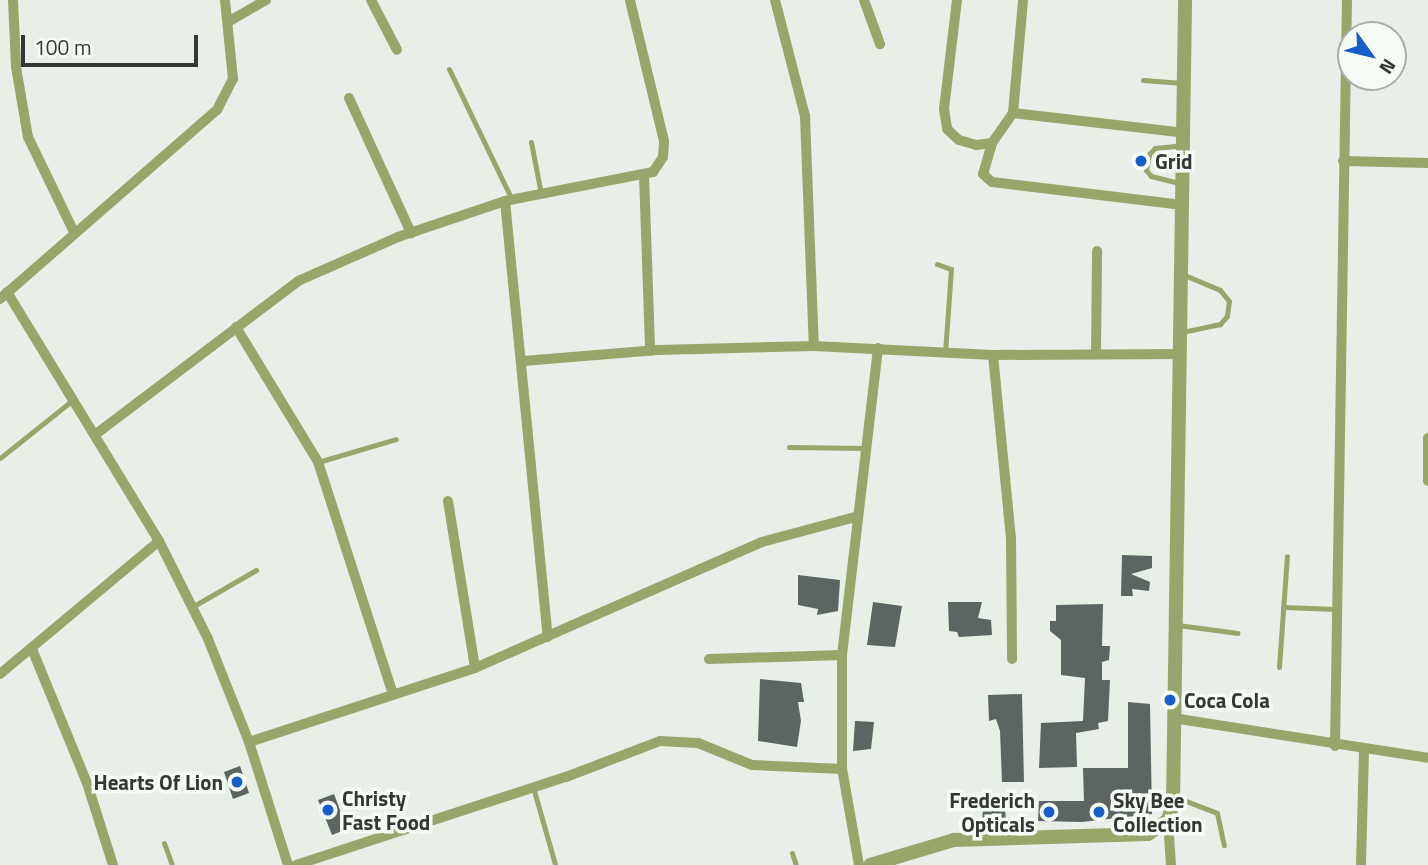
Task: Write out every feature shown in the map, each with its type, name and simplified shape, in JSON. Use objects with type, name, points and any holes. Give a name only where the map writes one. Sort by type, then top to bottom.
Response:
[{"type":"street","points":[[13,0],[16,67],[28,137],[74,232]]},
{"type":"street","points":[[225,0],[233,79],[218,110],[74,232],[4,296],[96,435],[159,541],[192,607],[249,742],[288,865]]},
{"type":"street","points":[[228,22],[266,0]]},
{"type":"street","points":[[371,0],[397,50]]},
{"type":"street","points":[[96,435],[298,281],[411,233],[509,201],[643,175],[660,165],[664,141],[630,0]]},
{"type":"street","points":[[775,0],[805,116],[814,346]]},
{"type":"street","points":[[864,0],[880,44]]},
{"type":"street","points":[[957,0],[944,109],[947,129],[959,140],[992,143]]},
{"type":"street","points":[[1023,0],[1013,113],[992,143],[982,174],[992,182],[1183,205]]},
{"type":"street","points":[[1171,865],[1168,820],[1173,796],[1186,83],[1185,0]]},
{"type":"street","points":[[1335,746],[1347,0]]},
{"type":"street","points":[[349,98],[411,233]]},
{"type":"street","points":[[1013,113],[1185,138]]},
{"type":"street","points":[[1343,161],[1428,163]]},
{"type":"street","points":[[643,175],[650,351]]},
{"type":"street","points":[[509,201],[548,637]]},
{"type":"street","points":[[1096,354],[1097,251]]},
{"type":"street","points":[[236,327],[306,436],[317,462],[393,694]]},
{"type":"street","points":[[523,361],[650,351],[814,346],[993,355],[1181,354]]},
{"type":"street","points":[[859,865],[842,769],[842,655],[855,517],[878,348]]},
{"type":"street","points":[[993,355],[1011,538],[1012,659]]},
{"type":"street","points":[[1428,438],[1428,481]]},
{"type":"street","points":[[448,501],[475,668]]},
{"type":"street","points":[[249,742],[475,668],[762,542],[855,517]]},
{"type":"street","points":[[0,674],[159,541]]},
{"type":"street","points":[[32,649],[87,783],[113,865]]},
{"type":"street","points":[[709,659],[842,655]]},
{"type":"street","points":[[1173,718],[1335,746],[1428,758]]},
{"type":"street","points":[[296,865],[677,739],[698,743],[752,765],[842,769]]},
{"type":"street","points":[[1361,865],[1364,749]]},
{"type":"street","points":[[870,865],[954,840],[1148,834],[1168,820]]},
{"type":"lane","points":[[449,69],[509,201]]},
{"type":"lane","points":[[1143,80],[1186,83]]},
{"type":"lane","points":[[1184,184],[1151,176],[1146,170],[1149,154],[1155,148],[1185,138]]},
{"type":"lane","points":[[531,142],[541,194]]},
{"type":"lane","points":[[937,264],[951,269],[945,352]]},
{"type":"lane","points":[[1181,332],[1220,324],[1227,316],[1229,301],[1220,290],[1182,274]]},
{"type":"lane","points":[[0,458],[74,399]]},
{"type":"lane","points":[[317,462],[396,439]]},
{"type":"lane","points":[[789,447],[866,448]]},
{"type":"lane","points":[[1279,667],[1287,556]]},
{"type":"lane","points":[[192,607],[256,570]]},
{"type":"lane","points":[[1283,607],[1336,609]]},
{"type":"lane","points":[[1175,624],[1237,633]]},
{"type":"lane","points":[[533,787],[555,864]]},
{"type":"lane","points":[[1173,796],[1217,813],[1224,845]]},
{"type":"lane","points":[[164,843],[172,865]]},
{"type":"lane","points":[[792,853],[796,865]]},
{"type":"building","points":[[1122,555],[1152,556],[1152,568],[1131,574],[1150,582],[1149,591],[1132,589],[1133,596],[1121,596]]},
{"type":"building","points":[[798,575],[840,580],[838,611],[817,615],[818,609],[798,605]]},
{"type":"building","points":[[873,602],[902,606],[895,647],[867,645]]},
{"type":"building","points":[[948,602],[982,602],[978,618],[991,620],[992,635],[959,637],[957,632],[949,631]]},
{"type":"building","points":[[1103,604],[1102,646],[1110,646],[1109,660],[1102,662],[1102,680],[1110,680],[1108,721],[1098,723],[1099,729],[1076,733],[1077,767],[1039,768],[1041,723],[1083,721],[1085,678],[1061,675],[1061,640],[1050,631],[1050,621],[1056,621],[1056,605]]},
{"type":"building","points":[[760,679],[801,683],[804,702],[798,702],[801,721],[797,747],[758,741]]},
{"type":"building","points":[[1022,694],[1024,782],[1002,782],[1000,731],[996,719],[989,721],[988,695]]},
{"type":"building","points":[[1128,702],[1150,704],[1152,814],[1082,822],[1038,821],[1039,801],[1084,801],[1083,768],[1128,768]]},
{"type":"building","points":[[855,721],[874,722],[871,749],[853,751]]},
{"type":"building","name":"Hearts Of Lion","points":[[240,766],[249,793],[233,799],[224,772]]},
{"type":"building","points":[[334,794],[347,829],[332,835],[318,800]]},
{"type":"building","points":[[1005,807],[1006,824],[982,827],[983,808]]},
{"type":"place","name":"Grid","points":[[1141,161]]},
{"type":"place","name":"Coca Cola","points":[[1170,700]]},
{"type":"place","name":"Hearts Of Lion","points":[[237,782]]},
{"type":"place","name":"Christy Fast Food","points":[[328,810]]},
{"type":"place","name":"Frederich Opticals","points":[[1049,812]]},
{"type":"place","name":"Sky Bee Collection","points":[[1099,812]]}]
